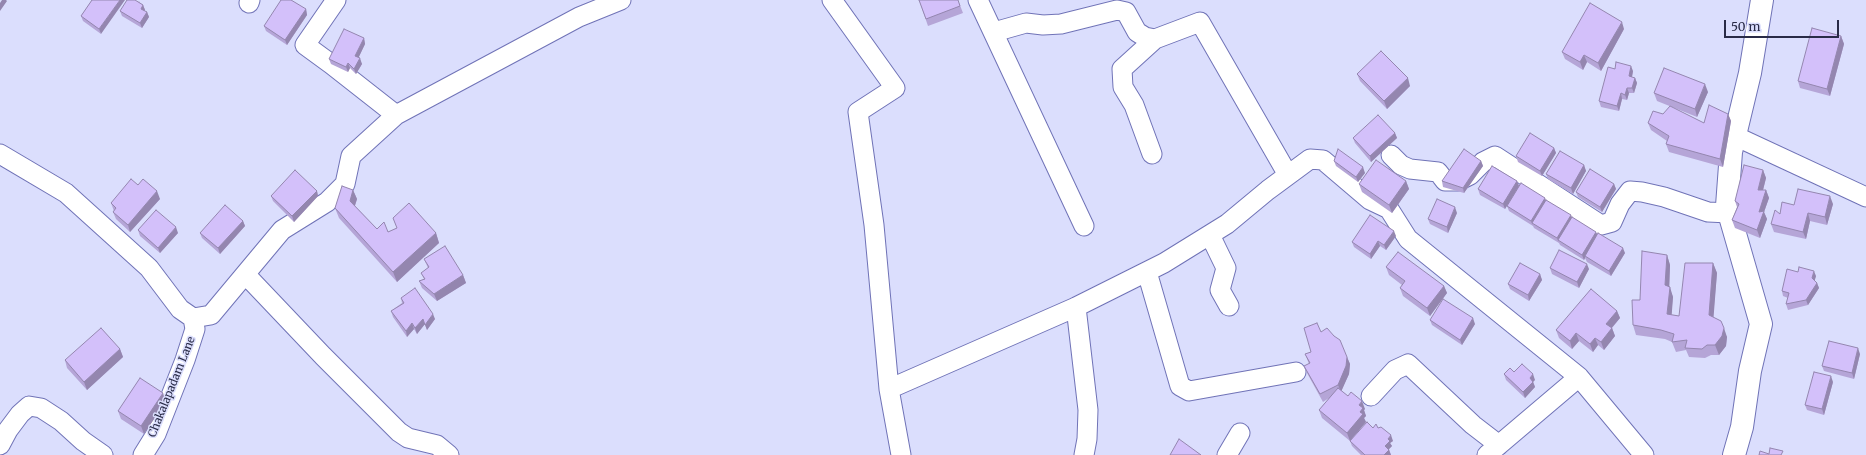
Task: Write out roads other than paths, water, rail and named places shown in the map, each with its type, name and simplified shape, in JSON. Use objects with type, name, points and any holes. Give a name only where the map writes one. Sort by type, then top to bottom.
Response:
[{"type":"street","points":[[336,0],[305,45],[396,115]]},
{"type":"street","points":[[0,154],[66,193],[150,268],[180,310],[193,318],[211,315],[246,275],[282,230],[327,202],[345,184],[351,156],[396,115],[579,17],[621,0]]},
{"type":"street","points":[[832,0],[895,88],[858,112],[874,225],[890,389],[901,455]]},
{"type":"street","points":[[978,0],[1084,226]]},
{"type":"street","points":[[1734,455],[1742,427],[1750,371],[1761,324],[1727,206],[1731,152],[1750,73],[1762,0]]},
{"type":"street","points":[[994,32],[1026,23],[1043,25],[1062,24],[1117,10],[1126,12],[1137,32],[1145,37],[1155,39]]},
{"type":"street","points":[[1152,154],[1134,105],[1123,88],[1122,69],[1155,39],[1200,22],[1288,175]]},
{"type":"street","points":[[1735,136],[1866,197]]},
{"type":"street","points":[[1391,155],[1400,165],[1410,170],[1438,172],[1445,181],[1458,181],[1470,175],[1483,162],[1495,156],[1563,198],[1601,225],[1612,222],[1620,204],[1630,191],[1664,197],[1708,212],[1729,213]]},
{"type":"street","points":[[890,389],[1076,307],[1147,272],[1227,224],[1268,190],[1310,159],[1323,160],[1370,200],[1389,209],[1408,239],[1579,377],[1644,455]]},
{"type":"street","points":[[1210,235],[1226,268],[1220,290],[1229,306]]},
{"type":"street","points":[[1147,272],[1180,386],[1189,391],[1296,372]]},
{"type":"street","points":[[246,275],[323,356],[399,432],[408,438],[437,445],[450,455]]},
{"type":"street","points":[[1076,307],[1088,410],[1087,439],[1084,455]]},
{"type":"street","name":"Chakalapadam Lane","points":[[142,455],[156,434],[185,360],[195,329],[193,318]]},
{"type":"street","points":[[1371,396],[1395,370],[1408,364],[1473,425],[1493,450],[1579,377]]},
{"type":"street","points":[[0,445],[8,430],[20,414],[29,406],[41,408],[61,421],[83,441],[103,455]]},
{"type":"street","points":[[1227,455],[1240,433]]}]
